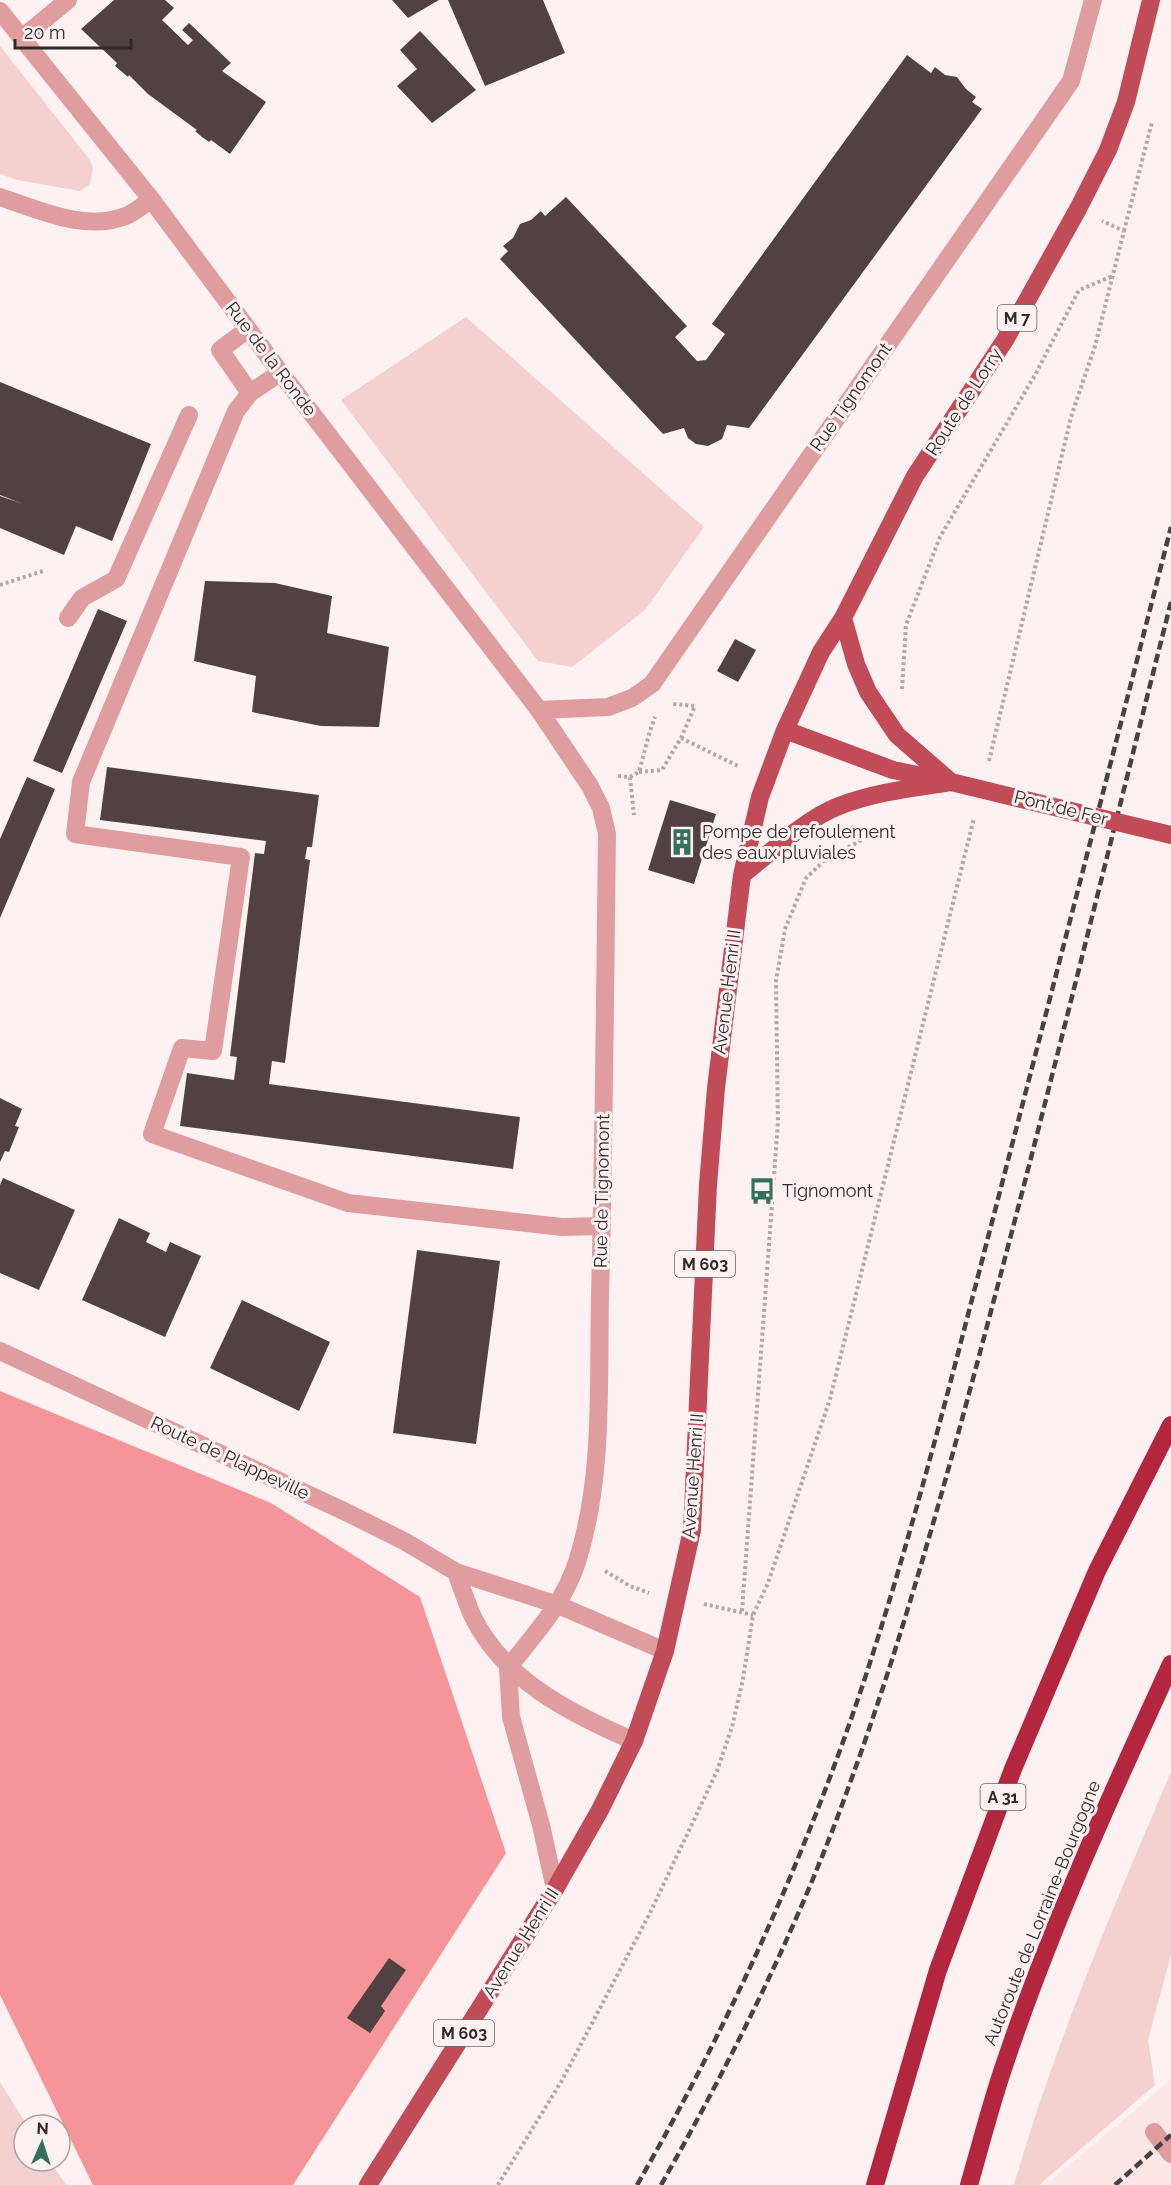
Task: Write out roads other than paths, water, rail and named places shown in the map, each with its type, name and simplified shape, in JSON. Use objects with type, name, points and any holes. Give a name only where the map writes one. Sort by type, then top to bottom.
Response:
[{"type":"highway","name":"A 31","points":[[875,2185],[938,1970],[1013,1769],[1097,1571],[1171,1425]]},
{"type":"highway","name":"Autoroute de Lorraine-Bourgogne","points":[[969,2185],[1004,2064],[1035,1978],[1112,1792],[1171,1664]]},
{"type":"main road","name":"Route de Lorry","points":[[785,730],[821,652],[843,618],[915,476],[1005,340],[1108,150],[1126,102],[1151,0]]},
{"type":"main road","points":[[843,618],[856,664],[868,692],[897,735],[951,782]]},
{"type":"main road","name":"Avenue Henri II","points":[[368,2185],[555,1889],[600,1810],[634,1741],[665,1651],[692,1530],[708,1185],[717,1077],[742,875],[765,779],[785,730]]},
{"type":"main road","name":"Pont de Fer","points":[[785,730],[893,770],[1171,835]]},
{"type":"main road","points":[[742,875],[804,826],[837,807],[884,792],[951,782]]},
{"type":"street","points":[[22,38],[68,0]]},
{"type":"street","name":"Rue Tignomont","points":[[539,710],[608,707],[632,699],[652,684],[1071,81],[1093,0]]},
{"type":"street","name":"Rue de la Ronde","points":[[0,10],[151,200],[539,710]]},
{"type":"street","points":[[0,197],[60,218],[87,220],[110,220],[128,215],[151,200]]},
{"type":"street","points":[[248,329],[220,350],[250,393]]},
{"type":"street","points":[[280,372],[250,393],[236,411],[81,782],[75,834],[241,857],[213,1051],[182,1048],[152,1134],[348,1203],[562,1227],[602,1226]]},
{"type":"street","points":[[68,618],[82,598],[116,579],[189,415]]},
{"type":"street","name":"Rue de Tignomont","points":[[508,1668],[558,1605],[578,1561],[596,1478],[607,834],[601,808],[590,786],[539,710]]},
{"type":"street","name":"Route de Plappeville","points":[[0,1351],[348,1513],[404,1541],[456,1572],[558,1605],[665,1651]]},
{"type":"street","points":[[456,1572],[472,1616],[508,1668],[563,1707],[592,1723],[634,1741]]},
{"type":"street","points":[[508,1668],[511,1717],[541,1825],[555,1889]]},
{"type":"street","points":[[1154,2132],[1171,2154]]},
{"type":"railway","points":[[637,2185],[703,2063],[763,1939],[817,1811],[864,1681],[901,1562],[951,1381],[1171,527]]},
{"type":"railway","points":[[661,2185],[740,2038],[787,1938],[831,1835],[872,1721],[949,1468],[1065,1024],[1171,602]]},
{"type":"railway","points":[[1115,2185],[1171,2135]]},
{"type":"place","name":"Pompe de refoulement des eaux pluviales","points":[[682,842]]},
{"type":"place","name":"Tignomont","points":[[762,1191]]}]
